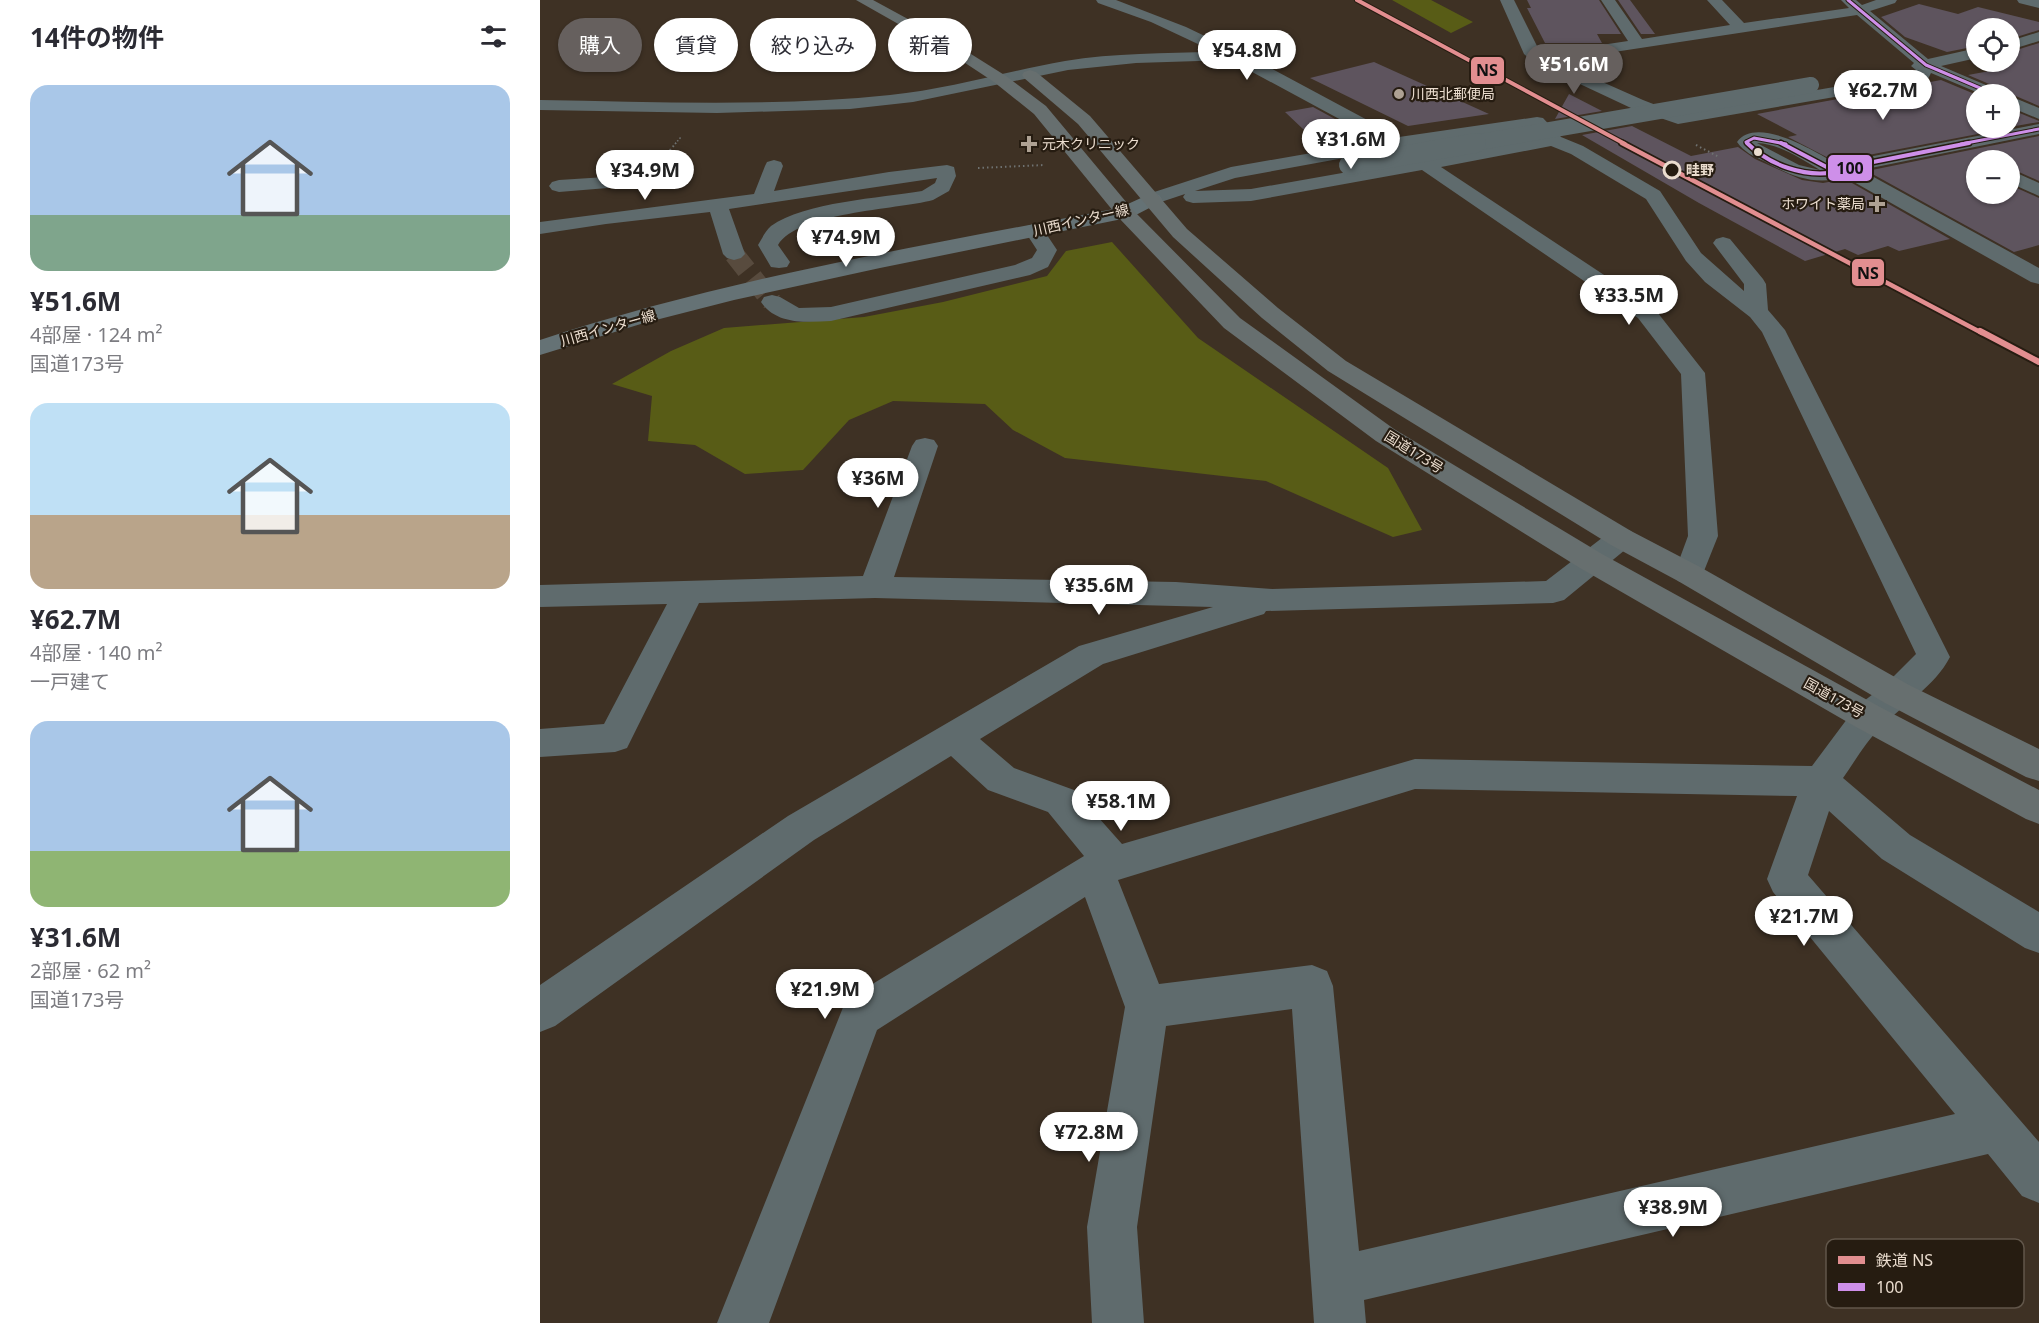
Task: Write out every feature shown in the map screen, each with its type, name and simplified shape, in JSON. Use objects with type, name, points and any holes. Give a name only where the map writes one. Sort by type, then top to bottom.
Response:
[{"type":"highway","name":"国道173号","points":[[863,0],[958,52],[1000,79],[1040,110],[1118,205],[1232,323],[1385,435],[1591,561],[1883,706],[2039,766]]},
{"type":"highway","name":"国道173号","points":[[891,0],[1028,73],[1084,120],[1180,233],[1270,313],[1337,366],[1621,538],[1689,574],[1883,706],[2039,808]]},
{"type":"main road","name":"川西インター線","points":[[949,227],[1152,199]]},
{"type":"main road","name":"川西インター線","points":[[540,348],[723,295],[900,256],[1034,230],[1118,205]]},
{"type":"main road","points":[[750,265],[801,257]]},
{"type":"main road","name":"川西インター線","points":[[618,303],[674,288]]},
{"type":"street","points":[[1102,0],[1148,16],[1233,56],[1398,143],[1425,164],[1646,313],[1694,373],[1703,536],[1689,574]]},
{"type":"street","points":[[1148,16],[1157,0]]},
{"type":"street","points":[[1507,0],[1532,54],[1538,59],[1673,118],[1689,118],[1910,79],[1922,76],[1926,65]]},
{"type":"street","points":[[1608,0],[1637,43]]},
{"type":"street","points":[[1714,0],[1740,27]]},
{"type":"street","points":[[1848,0],[1926,65],[1971,84]]},
{"type":"street","points":[[1538,59],[1860,10],[1890,0]]},
{"type":"street","points":[[2024,0],[2039,4]]},
{"type":"street","points":[[2020,43],[2039,36]]},
{"type":"street","points":[[540,105],[787,108],[896,99],[1045,69],[1108,60],[1233,56]]},
{"type":"street","points":[[1637,104],[1926,65],[1966,56]]},
{"type":"street","points":[[1898,62],[1926,65]]},
{"type":"street","points":[[1152,199],[1816,79]]},
{"type":"street","points":[[2020,105],[2039,114]]},
{"type":"street","points":[[1152,199],[1231,173],[1398,143],[1537,122],[1555,141],[1577,150],[1653,195],[1693,257],[1713,277],[1758,312],[1773,330],[1934,657],[1883,706],[1821,781],[1787,879],[1994,1129],[2039,1179]]},
{"type":"street","points":[[2039,129],[1858,165],[1842,171],[1811,176],[1797,173],[1746,142],[1756,137],[1776,140],[1842,171],[2039,277]]},
{"type":"street","points":[[1152,199],[1251,195],[1555,141]]},
{"type":"street","points":[[1949,147],[1966,155]]},
{"type":"street","points":[[610,216],[651,162]]},
{"type":"street","points":[[762,198],[774,166]]},
{"type":"street","points":[[540,228],[610,216],[718,205],[901,175],[947,171],[947,182],[940,191],[926,196],[813,216],[789,224],[776,232],[750,265],[718,205]]},
{"type":"street","points":[[559,186],[637,181]]},
{"type":"street","points":[[2020,181],[2039,190]]},
{"type":"street","points":[[772,302],[782,312],[802,316],[831,314],[1022,270],[1040,262],[1047,250],[1034,230]]},
{"type":"street","points":[[1723,243],[1755,285],[1758,312]]},
{"type":"street","points":[[875,587],[925,446]]},
{"type":"street","points":[[540,596],[875,587],[1176,593],[1272,600],[1554,592],[1621,538]]},
{"type":"street","points":[[540,742],[615,738],[689,592]]},
{"type":"street","points":[[540,1011],[801,828],[1091,655],[1272,600]]},
{"type":"street","points":[[955,738],[1001,779],[1061,801],[1105,867],[1148,1007],[1112,1227],[1118,1323]]},
{"type":"street","points":[[743,1323],[861,1015],[1105,867],[1415,774],[1821,781],[1896,847],[2039,934]]},
{"type":"street","points":[[1148,1007],[1312,986],[1339,1302],[1994,1129]]},
{"type":"path","points":[[1690,142],[1721,158]]},
{"type":"path","points":[[947,171],[1083,163]]},
{"type":"shaded area","points":[[1392,0],[1431,0],[1473,22],[1451,33]]},
{"type":"shaded area","points":[[1112,242],[1198,338],[1388,468],[1422,530],[1393,537],[1266,481],[1065,458],[1013,430],[985,404],[893,401],[849,420],[803,470],[745,474],[695,445],[648,441],[652,396],[612,384],[671,351],[724,328],[864,317],[943,302],[1047,276],[1066,251]]},
{"type":"building","points":[[1527,0],[1599,0],[1621,34],[1597,34],[1602,43],[1545,43],[1527,8],[1531,8]]},
{"type":"building","points":[[1618,0],[1630,0],[1655,34],[1641,34]]},
{"type":"building","points":[[1919,4],[1958,14],[1978,7],[2039,22],[2039,30],[2020,36],[2020,18],[1966,18],[1966,48],[1947,52],[1905,37],[1881,17]]},
{"type":"building","points":[[2039,43],[2039,106],[2020,98],[2020,84],[1989,84],[1968,75],[1984,72],[2020,72],[2020,49]]},
{"type":"building","points":[[1374,62],[1489,114],[1408,126],[1310,78]]},
{"type":"building","points":[[1941,80],[1966,90],[1966,136],[1858,157],[1840,164],[1788,137],[1797,135],[1757,114]]},
{"type":"building","points":[[1569,94],[1602,111],[1555,119]]},
{"type":"building","points":[[1313,107],[1370,139],[1322,147],[1285,112]]},
{"type":"building","points":[[2020,113],[2039,121],[2020,125]]},
{"type":"building","points":[[1632,126],[1691,156],[1738,147],[1755,159],[1802,180],[1823,183],[1845,179],[1950,239],[1899,251],[1888,246],[1858,255],[1845,249],[1805,261],[1582,135]]},
{"type":"building","points":[[2039,136],[2039,181],[2020,172],[2020,150],[1970,150]]},
{"type":"building","points":[[1966,151],[1966,204],[2020,204],[2020,189],[2039,198],[2039,245],[2014,252],[1867,171]]},
{"type":"tunnel","points":[[734,254],[772,302]]},
{"type":"rail line","name":"NS","points":[[1357,0],[1724,198],[2039,362]]},
{"type":"transit line","name":"100","points":[[1848,0],[1926,65],[1971,84]]},
{"type":"transit line","name":"100","points":[[1858,165],[2039,129]]},
{"type":"transit line","name":"100","points":[[1754,138],[1746,142],[1751,147],[1777,163],[1802,172],[1829,173],[1843,170],[1858,165],[1837,172],[1827,166],[1817,160],[1787,145],[1754,138]]},
{"type":"place","name":"川西北郵便局","points":[[1399,94]]},
{"type":"place","name":"元木クリニック","points":[[1029,144]]},
{"type":"place","name":"畦野","points":[[1672,170]]},
{"type":"place","name":"ホワイト薬局","points":[[1877,204]]}]
